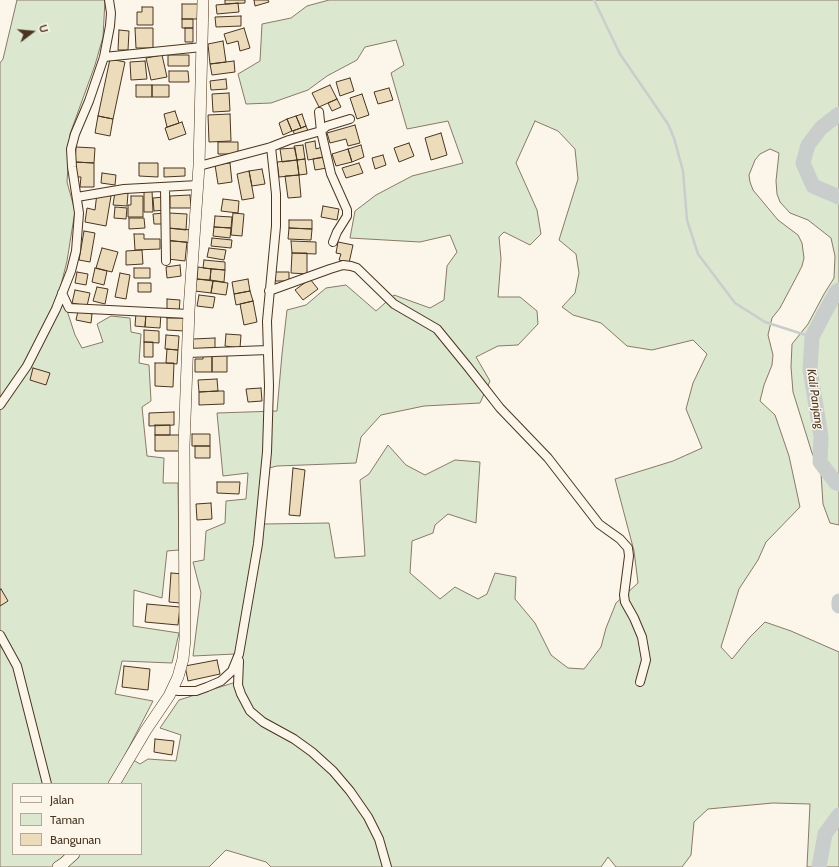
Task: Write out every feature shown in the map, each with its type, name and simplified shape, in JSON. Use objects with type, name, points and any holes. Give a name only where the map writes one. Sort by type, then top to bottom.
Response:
[{"type":"street","points":[[0,405],[27,366],[71,271],[76,251],[79,213],[72,168],[71,149],[75,134],[89,101],[104,57],[110,26],[111,13],[109,0]]},
{"type":"street","points":[[115,783],[172,689],[178,677],[183,659],[185,639],[184,446],[189,314],[199,166],[203,0]]},
{"type":"street","points":[[104,57],[202,47]]},
{"type":"street","points":[[319,112],[321,131],[331,174],[347,210],[346,216],[333,242]]},
{"type":"street","points":[[199,166],[271,147],[321,131],[328,126],[350,119]]},
{"type":"street","points":[[271,147],[276,194],[276,226],[267,321],[269,386],[266,467],[258,544],[239,654],[238,685],[250,710],[263,722],[312,752],[342,781],[368,817],[379,839],[387,867]]},
{"type":"street","points":[[77,197],[124,189],[165,188],[198,185]]},
{"type":"street","points":[[165,188],[166,261]]},
{"type":"street","points":[[269,291],[330,269],[351,266],[358,268],[394,304],[437,329],[500,408],[548,458],[599,524],[626,545],[629,556],[624,595],[625,602],[642,637],[646,660],[640,682]]},
{"type":"street","points":[[62,293],[69,308],[189,314]]},
{"type":"street","points":[[188,353],[268,350]]},
{"type":"street","points":[[0,635],[17,666],[47,783]]},
{"type":"street","points":[[172,689],[178,691],[196,691],[221,681],[232,671],[239,654]]},
{"type":"street","points":[[58,867],[73,855]]},
{"type":"green space","points":[[17,0],[105,0],[103,37],[95,65],[70,134],[67,182],[75,211],[67,261],[60,289],[75,335],[82,348],[103,342],[97,324],[111,316],[130,318],[131,332],[141,334],[139,363],[149,365],[151,401],[142,407],[147,456],[164,458],[163,483],[178,483],[179,550],[167,551],[162,598],[134,590],[133,626],[179,633],[172,663],[122,661],[115,694],[153,701],[125,755],[140,764],[148,759],[176,761],[181,735],[160,728],[179,700],[236,682],[235,654],[193,656],[201,593],[193,562],[204,560],[206,531],[225,523],[226,501],[246,499],[248,473],[223,476],[217,413],[277,411],[287,310],[306,305],[326,288],[346,285],[376,311],[394,295],[430,308],[444,300],[447,266],[457,252],[450,235],[420,242],[350,238],[355,211],[376,195],[412,176],[463,163],[448,121],[407,129],[391,73],[404,65],[396,40],[365,47],[357,60],[327,76],[308,90],[271,103],[246,104],[238,74],[260,61],[262,24],[291,18],[307,6],[329,0],[839,0],[839,525],[830,523],[823,504],[821,473],[812,453],[793,392],[791,367],[792,344],[808,324],[834,278],[835,256],[831,238],[808,220],[790,213],[780,202],[777,194],[776,181],[779,153],[770,149],[760,154],[755,160],[749,175],[750,182],[753,190],[778,220],[798,235],[802,243],[804,258],[802,266],[780,308],[772,318],[768,335],[773,355],[772,365],[764,385],[760,401],[775,415],[789,456],[800,507],[766,542],[758,560],[739,589],[721,647],[732,659],[750,637],[765,622],[791,631],[839,652],[839,867],[807,867],[810,804],[773,803],[708,809],[694,822],[691,855],[682,867],[616,867],[608,857],[601,867],[271,867],[266,862],[226,850],[209,867],[0,867],[0,63],[3,59]],"holes":[[[535,121],[558,131],[575,149],[578,179],[559,240],[576,254],[579,273],[575,293],[562,307],[573,315],[601,323],[627,346],[652,350],[693,340],[707,354],[693,383],[686,409],[702,448],[673,461],[615,479],[634,551],[638,583],[616,603],[606,628],[601,647],[584,669],[568,668],[551,655],[535,623],[515,599],[516,577],[495,573],[487,594],[478,599],[455,587],[440,599],[410,573],[412,541],[433,533],[435,525],[448,514],[476,523],[480,462],[455,460],[425,475],[406,465],[388,445],[369,474],[360,480],[365,556],[335,558],[329,523],[264,524],[265,469],[277,466],[356,463],[361,437],[381,415],[424,406],[480,403],[490,381],[476,357],[498,346],[518,345],[538,324],[537,311],[520,297],[498,297],[501,259],[499,237],[504,232],[530,245],[541,234],[537,210],[516,163]]]},
{"type":"building","points":[[225,0],[245,0],[245,3],[225,4]]},
{"type":"building","points":[[254,0],[268,0],[269,2],[255,6]]},
{"type":"building","points":[[238,3],[239,12],[217,14],[216,5]]},
{"type":"building","points":[[182,4],[198,4],[198,19],[182,19]]},
{"type":"building","points":[[142,7],[153,7],[153,25],[137,25],[137,12],[142,12]]},
{"type":"building","points":[[241,16],[241,26],[216,27],[215,17]]},
{"type":"building","points":[[182,19],[193,19],[193,28],[182,28]]},
{"type":"building","points":[[135,28],[153,28],[153,48],[136,48]]},
{"type":"building","points":[[185,28],[193,28],[193,42],[185,42]]},
{"type":"building","points":[[244,28],[250,48],[240,51],[238,41],[227,44],[224,34]]},
{"type":"building","points":[[119,30],[129,31],[128,50],[118,50]]},
{"type":"building","points":[[223,41],[226,62],[210,64],[208,44]]},
{"type":"building","points":[[162,55],[167,77],[151,80],[146,58]]},
{"type":"building","points":[[168,55],[189,55],[189,66],[168,66]]},
{"type":"building","points":[[110,59],[125,62],[113,119],[98,116]]},
{"type":"building","points":[[145,61],[147,79],[131,80],[130,62]]},
{"type":"building","points":[[234,61],[235,72],[212,75],[210,64]]},
{"type":"building","points":[[169,71],[188,71],[189,82],[169,82]]},
{"type":"building","points":[[350,78],[354,91],[340,96],[336,82]]},
{"type":"building","points":[[226,79],[227,89],[211,90],[210,81]]},
{"type":"building","points":[[136,85],[152,85],[152,97],[136,97]]},
{"type":"building","points":[[152,85],[169,85],[169,97],[152,97]]},
{"type":"building","points":[[330,85],[337,99],[319,107],[312,93]]},
{"type":"building","points":[[389,88],[393,100],[378,104],[374,92]]},
{"type":"building","points":[[229,93],[230,111],[213,112],[212,94]]},
{"type":"building","points":[[362,94],[369,115],[357,119],[350,98]]},
{"type":"building","points":[[337,99],[341,107],[332,111],[328,103]]},
{"type":"building","points":[[175,111],[179,123],[167,127],[164,114]]},
{"type":"building","points":[[230,114],[231,141],[209,142],[208,115]]},
{"type":"building","points":[[302,114],[306,126],[301,128],[296,116]]},
{"type":"building","points":[[98,116],[113,119],[110,136],[95,133]]},
{"type":"building","points":[[296,116],[301,128],[292,131],[287,119]]},
{"type":"building","points":[[287,119],[292,131],[283,135],[279,123]]},
{"type":"building","points":[[182,122],[186,134],[169,140],[165,128]]},
{"type":"building","points":[[355,125],[360,143],[348,146],[346,139],[330,143],[327,133]]},
{"type":"building","points":[[306,126],[309,133],[296,137],[293,131]]},
{"type":"building","points":[[441,133],[447,155],[431,160],[425,138]]},
{"type":"building","points":[[315,141],[316,149],[322,147],[324,157],[308,160],[305,143]]},
{"type":"building","points":[[218,142],[238,142],[238,154],[218,154]]},
{"type":"building","points":[[409,143],[414,156],[399,162],[394,148]]},
{"type":"building","points":[[303,145],[305,159],[297,160],[294,146]]},
{"type":"building","points":[[361,145],[364,157],[352,162],[348,149]]},
{"type":"building","points":[[76,147],[95,148],[94,163],[75,162]]},
{"type":"building","points":[[295,148],[297,160],[282,162],[280,149]]},
{"type":"building","points":[[348,149],[352,162],[336,166],[332,154]]},
{"type":"building","points":[[383,155],[386,165],[375,169],[372,158]]},
{"type":"building","points":[[324,157],[327,168],[315,170],[313,159]]},
{"type":"building","points":[[305,159],[307,174],[299,175],[297,160]]},
{"type":"building","points":[[297,160],[299,175],[279,177],[277,162]]},
{"type":"building","points":[[75,162],[94,163],[94,187],[80,187],[81,177],[75,177]]},
{"type":"building","points":[[139,163],[158,163],[158,177],[139,176]]},
{"type":"building","points":[[230,163],[232,182],[218,184],[215,165]]},
{"type":"building","points":[[359,163],[363,173],[346,178],[342,168]]},
{"type":"building","points":[[164,168],[185,168],[185,176],[164,177]]},
{"type":"building","points":[[262,169],[265,184],[252,186],[249,171]]},
{"type":"building","points":[[249,171],[254,198],[242,200],[237,174]]},
{"type":"building","points":[[102,173],[116,175],[115,185],[101,183]]},
{"type":"building","points":[[299,175],[301,197],[288,198],[285,176]]},
{"type":"building","points":[[144,190],[152,190],[153,212],[144,212]]},
{"type":"building","points":[[115,192],[128,193],[127,206],[113,205]]},
{"type":"building","points":[[97,193],[111,196],[106,226],[85,222],[87,208],[95,210]]},
{"type":"building","points":[[190,195],[191,208],[170,208],[170,196]]},
{"type":"building","points":[[131,196],[143,196],[143,217],[128,217],[128,205],[131,205]]},
{"type":"building","points":[[164,197],[165,210],[154,211],[153,198]]},
{"type":"building","points":[[223,199],[239,201],[238,213],[221,211]]},
{"type":"building","points":[[323,206],[339,209],[337,220],[321,217]]},
{"type":"building","points":[[115,207],[127,208],[126,219],[114,218]]},
{"type":"building","points":[[164,213],[165,224],[154,224],[153,214]]},
{"type":"building","points":[[169,213],[187,214],[186,230],[168,228]]},
{"type":"building","points":[[233,213],[244,214],[242,236],[231,235]]},
{"type":"building","points":[[215,216],[232,217],[231,228],[214,227]]},
{"type":"building","points":[[129,218],[144,218],[145,228],[129,229]]},
{"type":"building","points":[[289,220],[312,220],[312,229],[289,228]]},
{"type":"building","points":[[214,227],[231,228],[230,238],[213,236]]},
{"type":"building","points":[[168,228],[192,230],[191,243],[167,240]]},
{"type":"building","points":[[289,228],[312,229],[311,240],[288,239]]},
{"type":"building","points":[[84,231],[95,233],[90,262],[79,260]]},
{"type":"building","points":[[134,234],[144,234],[144,239],[160,239],[160,249],[135,250]]},
{"type":"building","points":[[212,238],[232,240],[231,248],[211,246]]},
{"type":"building","points":[[169,241],[187,242],[185,261],[168,259]]},
{"type":"building","points":[[291,241],[316,242],[316,254],[292,253]]},
{"type":"building","points":[[338,242],[353,245],[349,263],[339,260],[341,254],[336,253]]},
{"type":"building","points":[[102,248],[118,252],[112,272],[96,268]]},
{"type":"building","points":[[209,248],[226,250],[224,260],[207,257]]},
{"type":"building","points":[[142,250],[143,264],[126,265],[126,251]]},
{"type":"building","points":[[292,253],[307,253],[307,274],[291,273]]},
{"type":"building","points":[[204,260],[225,262],[225,270],[203,268]]},
{"type":"building","points":[[180,265],[181,276],[167,278],[166,267]]},
{"type":"building","points":[[198,267],[211,269],[210,280],[197,279]]},
{"type":"building","points":[[95,268],[107,271],[104,285],[92,282]]},
{"type":"building","points":[[134,268],[150,268],[150,278],[134,278]]},
{"type":"building","points":[[211,269],[225,270],[224,282],[210,280]]},
{"type":"building","points":[[77,272],[88,274],[86,285],[75,283]]},
{"type":"building","points":[[275,272],[289,272],[289,281],[275,281]]},
{"type":"building","points":[[120,273],[130,275],[126,299],[115,297]]},
{"type":"building","points":[[197,279],[213,281],[211,293],[195,291]]},
{"type":"building","points":[[248,279],[250,291],[234,294],[232,282]]},
{"type":"building","points":[[310,279],[318,289],[303,300],[295,290]]},
{"type":"building","points":[[213,281],[228,283],[226,295],[211,293]]},
{"type":"building","points":[[138,283],[151,283],[151,292],[138,292]]},
{"type":"building","points":[[97,287],[108,289],[105,304],[93,301]]},
{"type":"building","points":[[75,290],[90,293],[87,306],[72,303]]},
{"type":"building","points":[[250,291],[253,301],[236,305],[234,294]]},
{"type":"building","points":[[199,295],[215,297],[213,308],[197,306]]},
{"type":"building","points":[[167,299],[180,300],[179,312],[167,311]]},
{"type":"building","points":[[253,301],[257,322],[244,325],[240,304]]},
{"type":"building","points":[[78,311],[92,314],[91,323],[76,320]]},
{"type":"building","points":[[146,312],[161,313],[160,328],[145,327]]},
{"type":"building","points":[[136,313],[146,314],[145,327],[135,326]]},
{"type":"building","points":[[167,318],[185,318],[185,331],[167,330]]},
{"type":"building","points":[[144,330],[159,331],[159,343],[144,342]]},
{"type":"building","points":[[226,334],[241,335],[240,348],[225,346]]},
{"type":"building","points":[[166,335],[179,336],[178,350],[165,349]]},
{"type":"building","points":[[215,338],[215,348],[193,349],[193,339]]},
{"type":"building","points":[[144,342],[153,342],[153,357],[144,357]]},
{"type":"building","points":[[167,349],[178,350],[177,364],[166,363]]},
{"type":"building","points":[[203,355],[212,355],[212,372],[195,372],[195,359],[203,359]]},
{"type":"building","points":[[212,355],[227,355],[227,372],[212,372]]},
{"type":"building","points":[[155,363],[174,363],[173,387],[155,386]]},
{"type":"building","points":[[33,368],[50,373],[46,385],[30,380]]},
{"type":"building","points":[[217,379],[218,391],[199,392],[198,380]]},
{"type":"building","points":[[261,388],[262,401],[248,402],[246,389]]},
{"type":"building","points":[[224,391],[224,404],[199,405],[199,392]]},
{"type":"building","points":[[174,412],[174,425],[149,426],[149,413]]},
{"type":"building","points":[[155,425],[170,425],[170,435],[155,435]]},
{"type":"building","points":[[192,434],[210,434],[210,446],[192,446]]},
{"type":"building","points":[[155,435],[181,435],[181,451],[155,451]]},
{"type":"building","points":[[195,446],[210,446],[210,458],[195,458]]},
{"type":"building","points":[[293,468],[305,470],[300,516],[289,515]]},
{"type":"building","points":[[217,482],[240,482],[239,494],[217,493]]},
{"type":"building","points":[[211,503],[212,519],[197,520],[196,504]]},
{"type":"building","points":[[171,573],[183,574],[180,603],[169,602]]},
{"type":"building","points":[[1,589],[8,601],[0,606],[0,590]]},
{"type":"building","points":[[147,604],[180,607],[178,625],[145,622]]},
{"type":"building","points":[[217,660],[220,674],[188,681],[185,666]]},
{"type":"building","points":[[124,666],[150,669],[148,690],[122,687]]},
{"type":"building","points":[[155,739],[174,741],[172,755],[154,752]]},
{"type":"waterway","points":[[594,0],[620,54],[668,124],[674,138],[683,171],[687,220],[698,254],[735,303],[765,322],[812,337]]},
{"type":"waterway","name":"Kali Panjang","points":[[839,114],[821,128],[808,145],[803,163],[813,186],[839,197]]},
{"type":"waterway","name":"Kali Panjang","points":[[839,290],[836,292],[812,337],[810,369],[821,437],[820,462],[836,483],[839,484]]},
{"type":"waterway","name":"Kali Panjang","points":[[839,601],[839,606]]},
{"type":"waterway","name":"Kali Panjang","points":[[819,867],[825,834],[839,815]]}]
